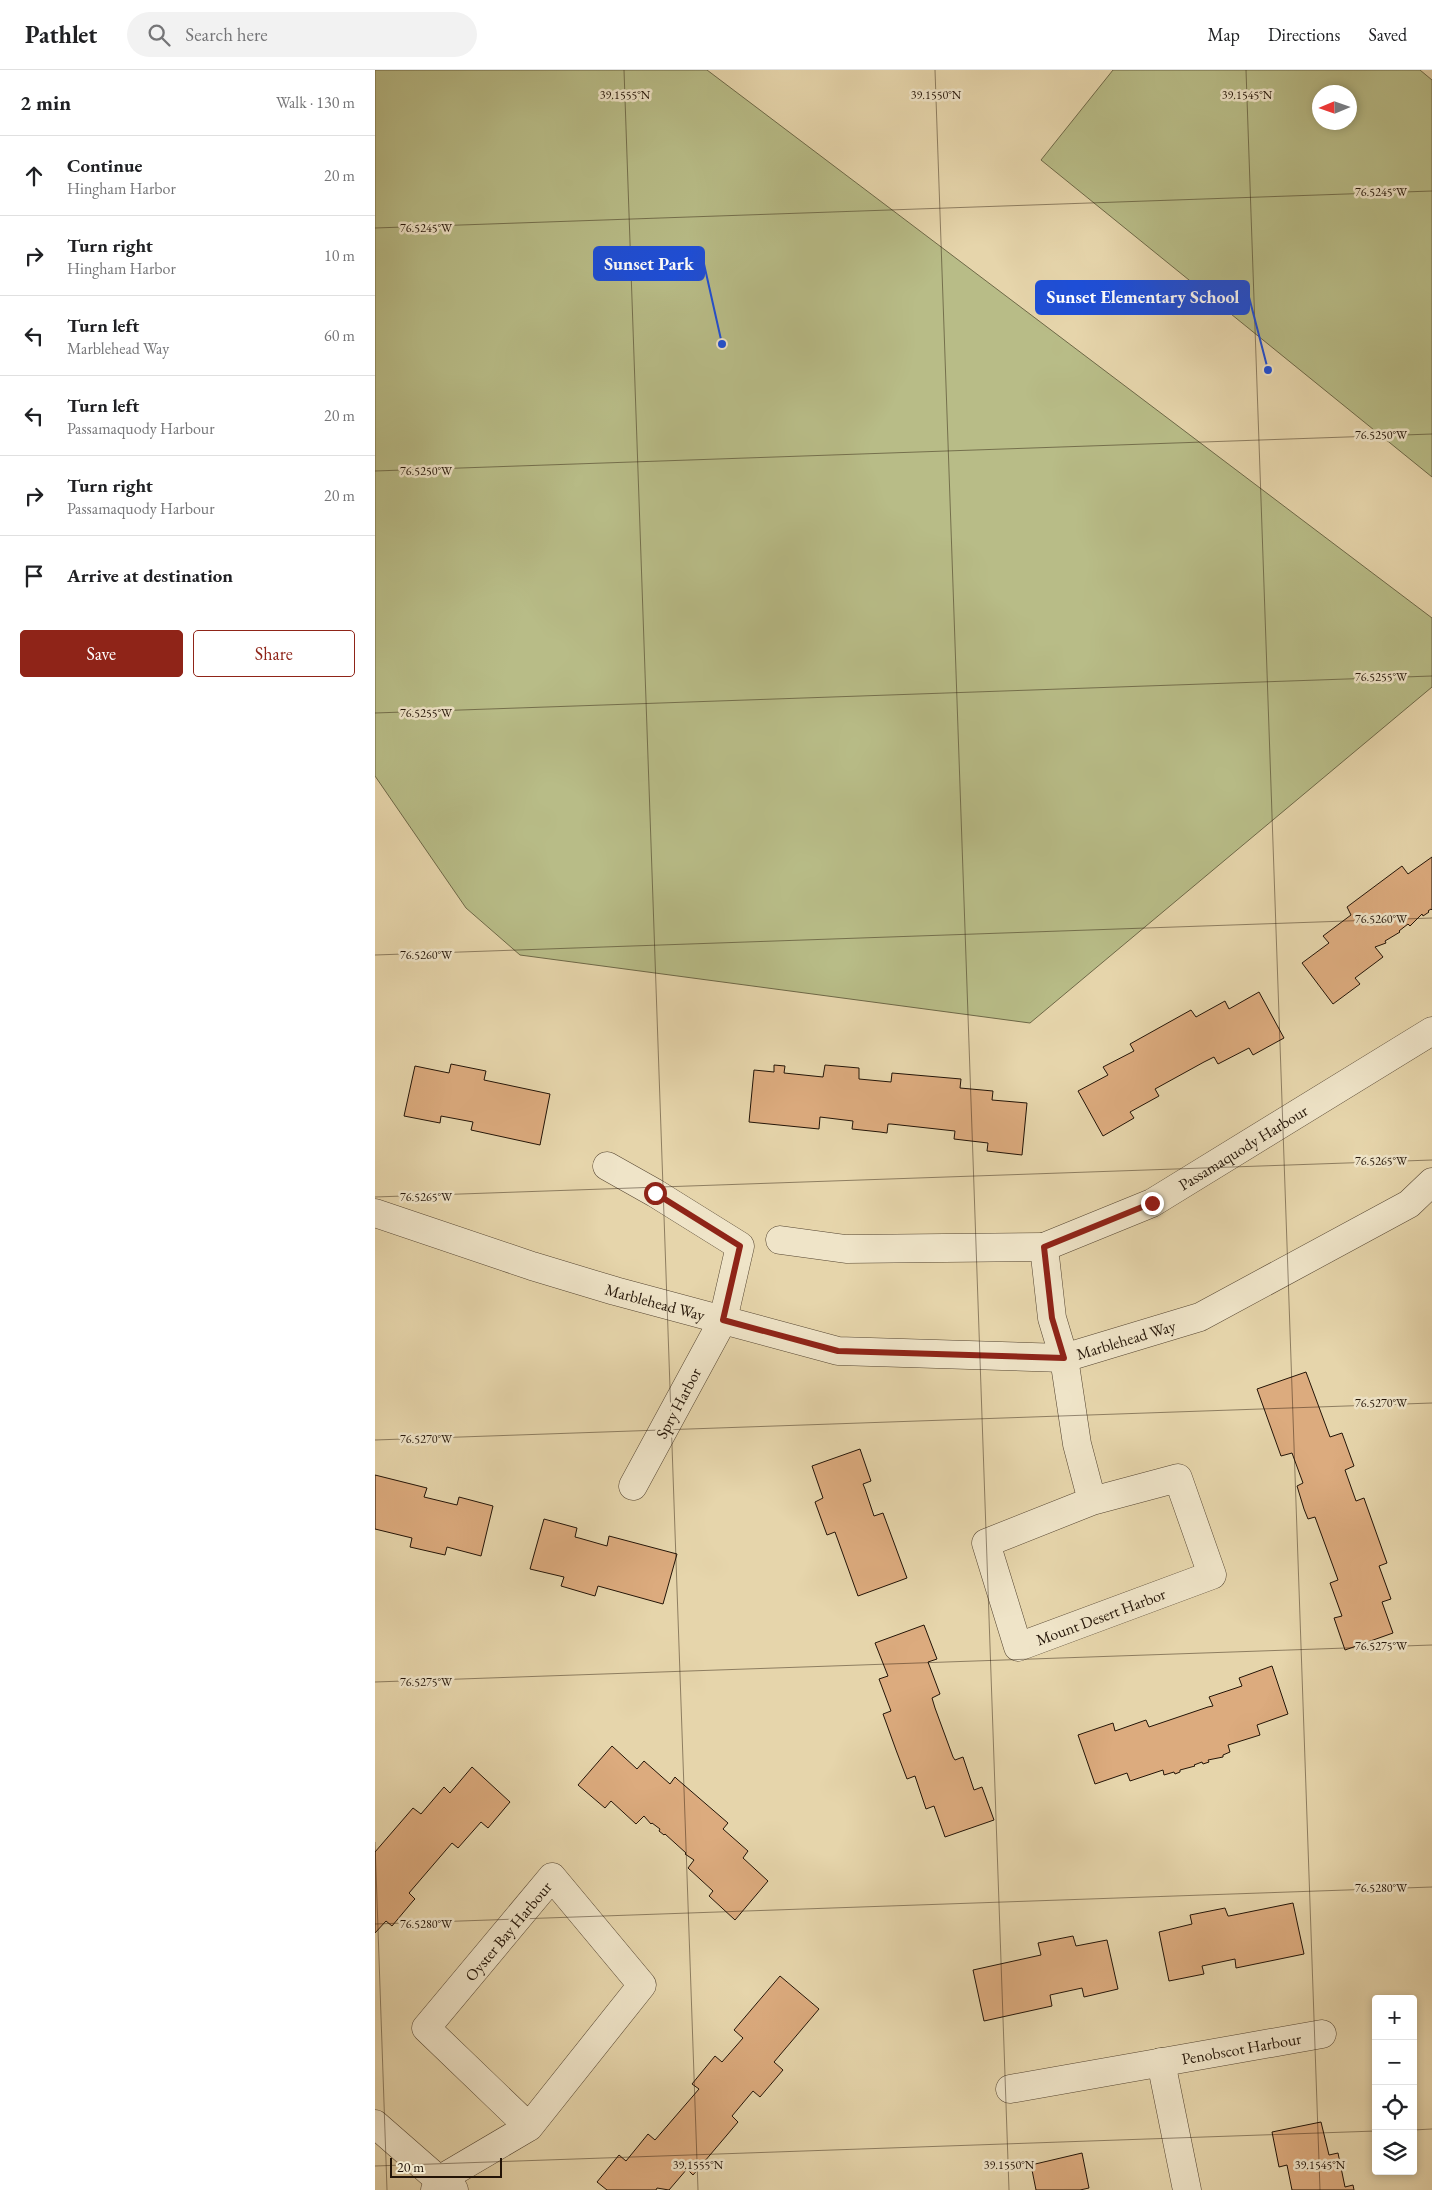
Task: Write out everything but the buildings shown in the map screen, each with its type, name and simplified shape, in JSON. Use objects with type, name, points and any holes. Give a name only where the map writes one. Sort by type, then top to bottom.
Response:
[{"type":"street","name":"Passamaquody Harbour","points":[[780,1240],[846,1249],[1044,1247],[1152,1203],[1432,1031]]},
{"type":"street","name":"Spry Harbor","points":[[607,1166],[655,1193],[740,1246],[723,1320],[633,1486]]},
{"type":"street","name":"Marblehead Way","points":[[375,1212],[532,1266],[615,1291],[838,1351],[1064,1358],[1200,1317],[1409,1204],[1432,1182]]},
{"type":"street","points":[[1044,1247],[1052,1318],[1064,1358],[1077,1444],[1092,1501]]},
{"type":"street","name":"Mount Desert Harbor","points":[[1178,1478],[1212,1575],[1018,1647],[985,1543],[1092,1501],[1178,1478]]},
{"type":"street","name":"Oyster Bay Harbour","points":[[443,2187],[529,2127],[642,1985],[552,1877],[426,2028],[529,2127]]},
{"type":"street","name":"Penobscot Harbour","points":[[1010,2089],[1322,2034]]},
{"type":"street","name":"Penobscot Harbour","points":[[1161,2062],[1187,2190]]},
{"type":"street","points":[[375,2124],[443,2187]]},
{"type":"green space","points":[[375,70],[707,70],[1432,618],[1432,687],[1030,1023],[520,955],[466,908],[375,776]]},
{"type":"green space","points":[[1113,70],[1420,70],[1432,80],[1432,477],[1041,160]]},
{"type":"place","name":"Sunset Park","points":[[722,344]]},
{"type":"place","name":"Sunset Elementary School","points":[[1268,370]]},
{"type":"route","points":[[655,1193],[740,1246],[723,1320],[838,1351],[1064,1358],[1052,1318],[1044,1247],[1152,1203]]}]
